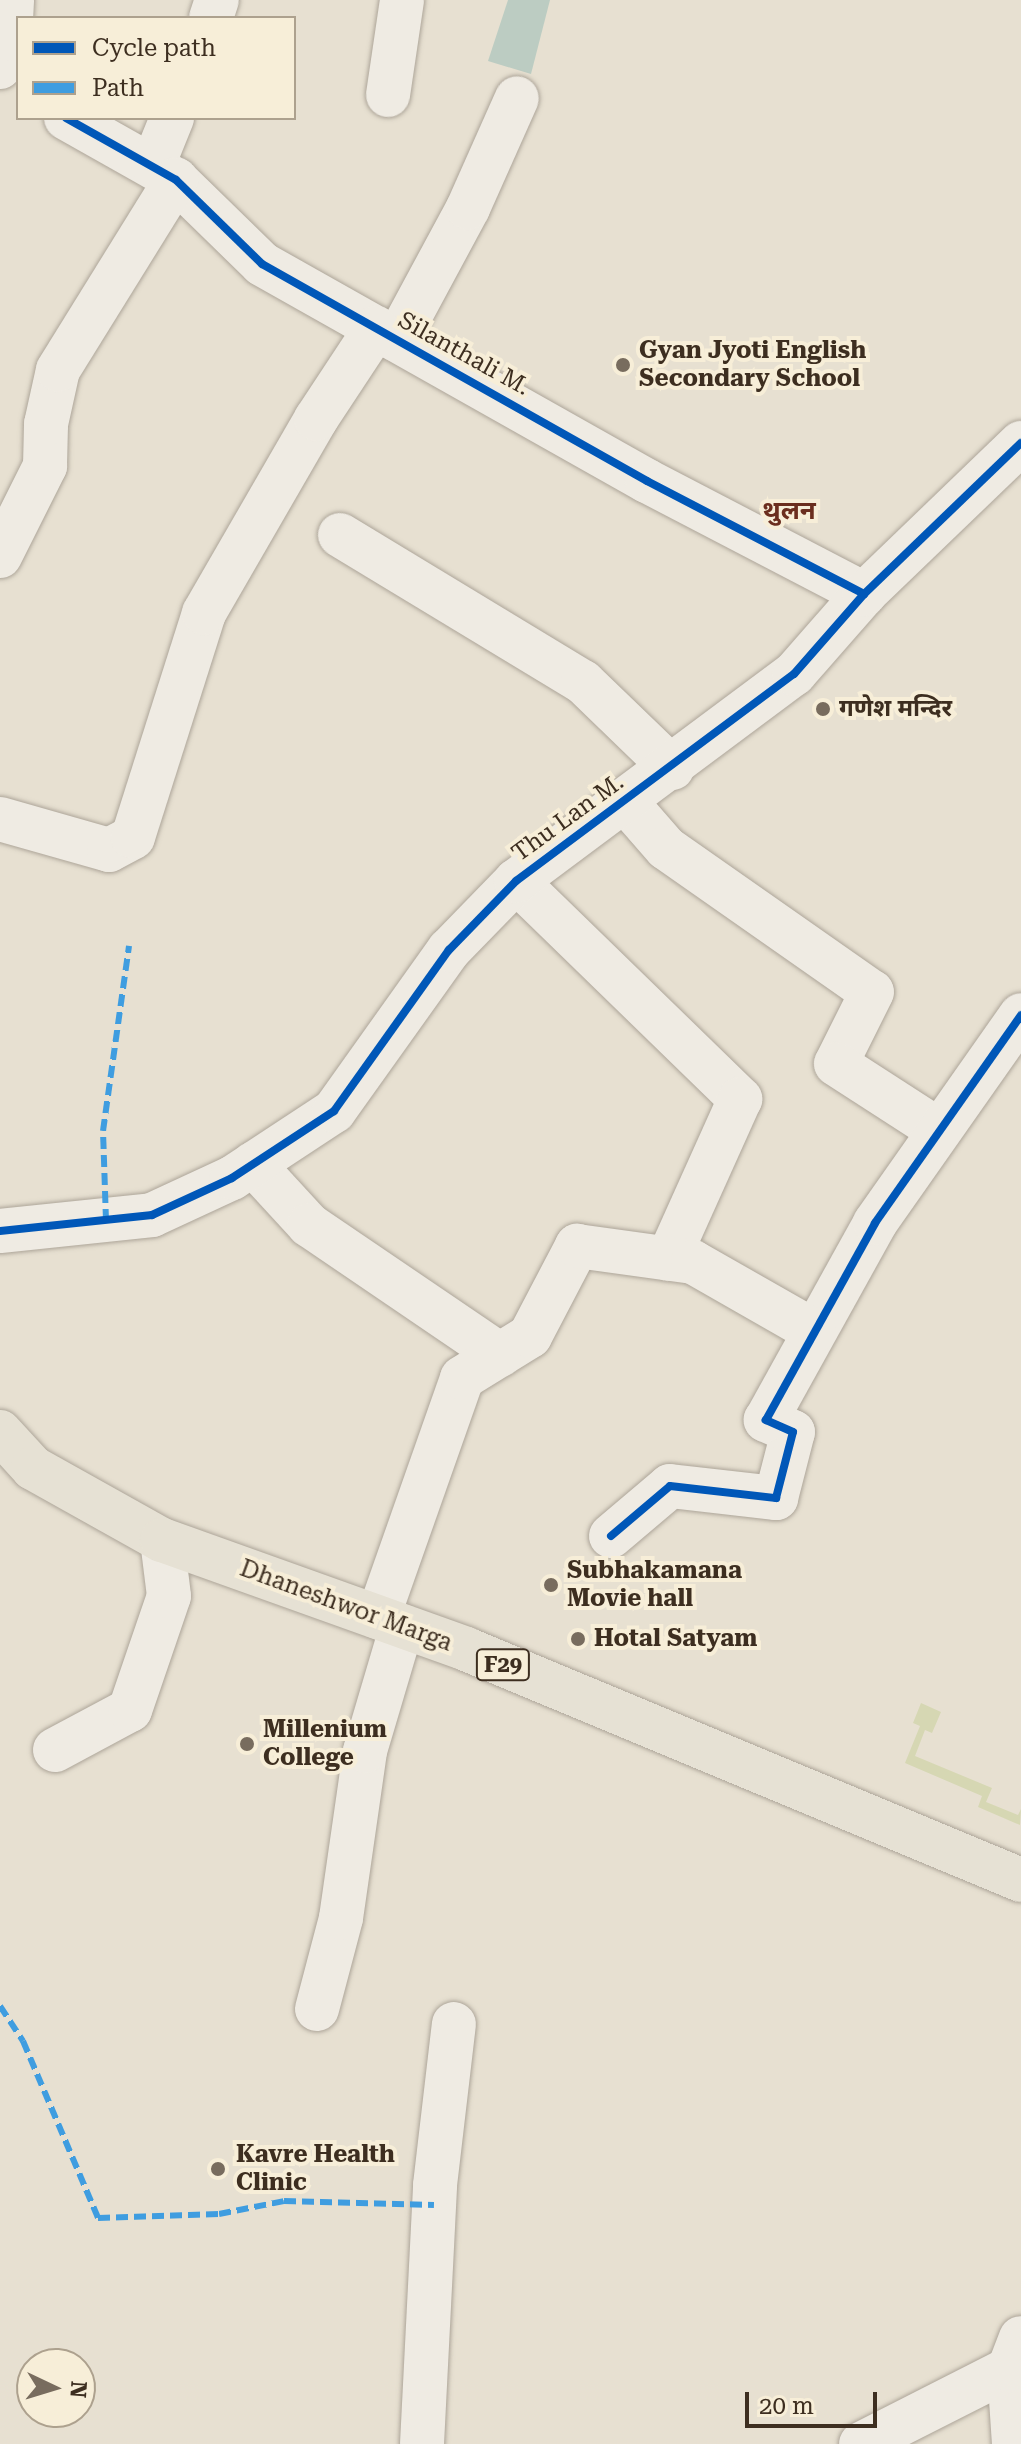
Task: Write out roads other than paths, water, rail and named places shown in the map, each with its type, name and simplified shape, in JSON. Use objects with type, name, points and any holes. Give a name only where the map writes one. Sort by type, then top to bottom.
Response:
[{"type":"main road","name":"Dhaneshwor Marga","points":[[0,1432],[33,1468],[162,1540],[390,1621],[1021,1880]]},
{"type":"street","points":[[0,67],[10,39],[12,0]]},
{"type":"street","points":[[388,95],[402,0]]},
{"type":"street","points":[[0,819],[109,850],[133,837],[204,613],[316,419],[386,334],[468,208],[517,98]]},
{"type":"street","name":"Silanthali M.","points":[[70,120],[164,172],[262,264],[647,481],[864,594]]},
{"type":"street","points":[[0,556],[45,466],[46,424],[58,370],[164,172],[172,120]]},
{"type":"street","name":"Thu Lan M.","points":[[0,1231],[152,1215],[253,1164],[334,1111],[449,950],[516,881],[672,768],[747,705],[794,674],[864,594],[1021,443]]},
{"type":"street","points":[[340,535],[583,682],[672,768]]},
{"type":"street","points":[[625,801],[666,848],[872,992],[836,1064],[937,1129]]},
{"type":"street","points":[[516,881],[740,1099],[668,1259]]},
{"type":"street","points":[[611,1536],[670,1486],[776,1498],[793,1432],[766,1420],[814,1331],[937,1129],[1021,1015]]},
{"type":"street","points":[[253,1164],[309,1225],[500,1355]]},
{"type":"street","points":[[317,2009],[341,1918],[365,1751],[390,1621],[462,1378],[530,1336],[577,1246],[693,1262],[814,1331]]},
{"type":"street","points":[[55,1750],[130,1710],[169,1596],[162,1540]]},
{"type":"street","points":[[422,2444],[435,2185],[454,2024]]},
{"type":"street","points":[[861,2444],[1015,2353]]},
{"type":"street","points":[[1014,2444],[1015,2353]]},
{"type":"place","name":"Gyan Jyoti English Secondary School","points":[[623,365]]},
{"type":"place","name":"गणेश मन्दिर","points":[[823,709]]},
{"type":"place","name":"Subhakamana Movie hall","points":[[551,1585]]},
{"type":"place","name":"Hotal Satyam","points":[[578,1639]]},
{"type":"place","name":"Millenium College","points":[[247,1744]]},
{"type":"place","name":"Kavre Health Clinic","points":[[218,2169]]},
{"type":"district","name":"थुलन","points":[[789,511]]}]
